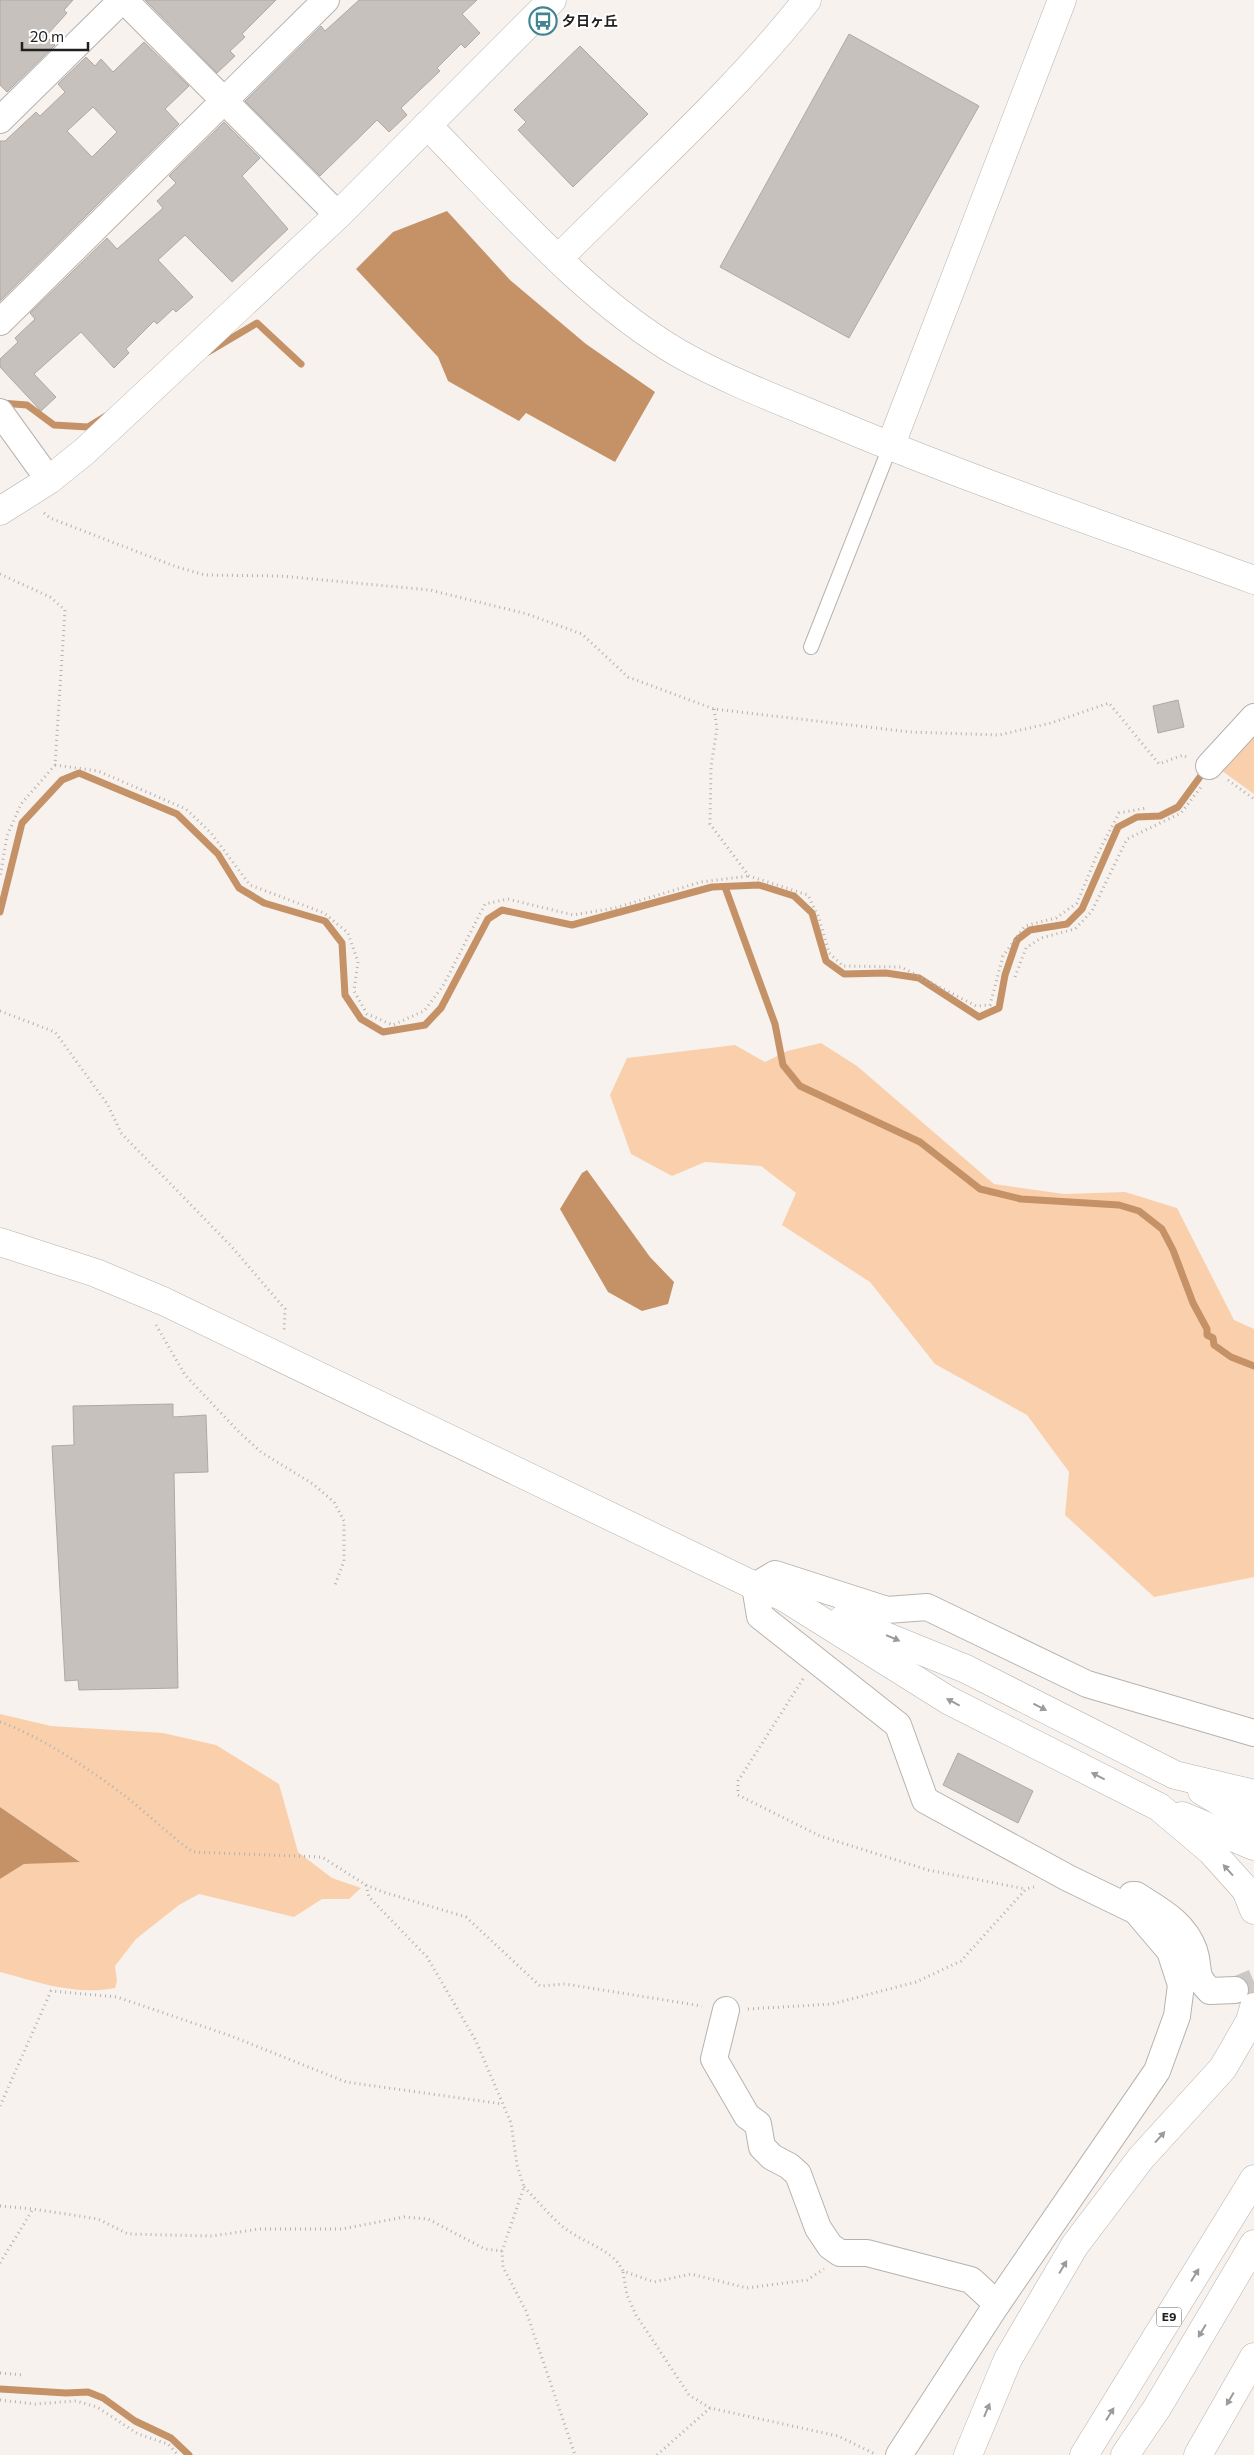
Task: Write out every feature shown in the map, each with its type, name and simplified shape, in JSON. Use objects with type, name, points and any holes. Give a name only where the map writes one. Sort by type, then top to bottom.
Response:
[{"type":"main road","points":[[0,511],[49,480],[85,451],[338,215],[552,0]]},
{"type":"main road","points":[[558,258],[736,81],[777,37],[807,0]]},
{"type":"main road","points":[[890,446],[1062,0]]},
{"type":"main road","points":[[427,125],[558,258],[604,300],[680,353],[757,391],[890,446],[1254,580]]},
{"type":"main road","points":[[0,1242],[105,1276],[163,1301],[755,1586],[860,1624],[966,1669],[1174,1775],[1254,1822]]},
{"type":"main road","points":[[782,1596],[948,1700],[1159,1807],[1254,1846]]},
{"type":"main road","points":[[1174,1775],[1254,1794]]},
{"type":"main road","points":[[1159,1807],[1211,1851],[1246,1890],[1254,1910]]},
{"type":"main road","points":[[968,2455],[1008,2359],[1076,2245],[1141,2158],[1223,2068],[1250,2021],[1244,1999]]},
{"type":"main road","name":"E9","points":[[1084,2455],[1254,2179]]},
{"type":"main road","name":"E9","points":[[1125,2455],[1157,2408],[1254,2244]]},
{"type":"main road","points":[[1198,2455],[1254,2357]]},
{"type":"street","points":[[0,120],[123,0],[338,215]]},
{"type":"street","points":[[0,322],[326,0]]},
{"type":"street","points":[[0,412],[49,480]]},
{"type":"street","points":[[1211,768],[1254,716]]},
{"type":"street","points":[[898,2455],[997,2304],[1156,2071],[1177,2016],[1181,1985],[1170,1952],[1136,1910],[1068,1878],[925,1800],[898,1725],[760,1616],[755,1586],[775,1574],[888,1610],[927,1607],[1087,1684],[1254,1733]]},
{"type":"street","points":[[1092,1889],[1136,1895],[1179,1924],[1194,1950],[1198,1978],[1210,1991],[1244,1999]]},
{"type":"street","points":[[726,2010],[714,2060],[747,2116],[758,2124],[762,2147],[772,2157],[789,2166],[798,2174],[818,2228],[830,2246],[840,2252],[867,2253],[971,2280],[997,2304]]},
{"type":"lane","points":[[811,647],[890,446]]},
{"type":"path","points":[[25,496],[50,518],[176,567],[205,575],[281,576],[430,590],[527,614],[582,634],[628,677],[714,709],[910,732],[999,736],[1051,724],[1109,703],[1159,764],[1183,756],[1211,768],[1254,799]]},
{"type":"path","points":[[0,574],[50,597],[65,610],[55,765],[21,804],[7,836],[0,877]]},
{"type":"path","points":[[714,709],[717,728],[711,767],[710,824],[749,876]]},
{"type":"path","points":[[55,765],[98,771],[186,809],[211,833],[250,885],[324,912],[348,933],[358,962],[354,991],[367,1014],[393,1025],[424,1011],[443,986],[485,904],[508,898],[573,915],[615,908],[701,882],[749,876],[808,895],[819,918],[829,953],[842,966],[901,967],[976,1006],[990,1005],[1003,956],[1025,926],[1056,918],[1077,903],[1096,856],[1120,813],[1147,808]]},
{"type":"path","points":[[1015,977],[1026,948],[1041,938],[1075,929],[1092,911],[1127,839],[1181,813],[1211,768]]},
{"type":"path","points":[[0,1011],[55,1032],[108,1105],[121,1134],[232,1247],[286,1309],[283,1359]]},
{"type":"path","points":[[155,1323],[185,1375],[240,1433],[261,1452],[313,1484],[334,1502],[344,1521],[344,1561],[335,1585]]},
{"type":"path","points":[[816,1660],[738,1780],[738,1795],[820,1836],[928,1870],[1026,1889],[1068,1878]]},
{"type":"path","points":[[0,1722],[58,1751],[124,1795],[176,1840],[193,1852],[322,1857],[366,1885],[466,1917],[540,1986],[565,1984],[726,2010],[832,2004],[916,1982],[961,1961],[1026,1889]]},
{"type":"path","points":[[366,1885],[369,1897],[427,1957],[476,2042],[511,2123],[517,2165],[524,2187],[561,2226],[578,2239],[611,2254],[619,2262],[623,2272],[627,2295],[636,2315],[689,2395],[710,2408],[838,2436],[878,2455]]},
{"type":"path","points":[[0,2106],[51,1991],[117,1996],[231,2036],[346,2082],[503,2104]]},
{"type":"path","points":[[524,2187],[502,2251],[503,2268],[526,2311],[575,2455]]},
{"type":"path","points":[[0,2206],[98,2219],[128,2234],[212,2236],[259,2229],[342,2229],[404,2218],[428,2219],[485,2249],[502,2251]]},
{"type":"path","points":[[0,2263],[33,2209]]},
{"type":"path","points":[[623,2272],[654,2282],[691,2274],[711,2277],[747,2288],[807,2280],[827,2268],[840,2252]]},
{"type":"path","points":[[0,2373],[24,2375]]},
{"type":"path","points":[[0,2400],[35,2404],[76,2401],[97,2406],[138,2434],[168,2444],[178,2455]]},
{"type":"path","points":[[657,2455],[710,2408]]},
{"type":"shaded area","points":[[447,211],[510,280],[586,344],[655,392],[615,462],[526,413],[519,421],[448,381],[438,357],[356,269],[393,232]]},
{"type":"shaded area","points":[[1254,724],[1254,794],[1214,765]]},
{"type":"shaded area","points":[[821,1043],[857,1066],[994,1184],[1064,1194],[1125,1192],[1177,1208],[1234,1320],[1254,1329],[1254,1577],[1154,1597],[1065,1515],[1069,1472],[1027,1415],[935,1364],[870,1282],[782,1225],[796,1193],[761,1166],[705,1162],[672,1176],[631,1154],[610,1095],[627,1058],[735,1045],[765,1062],[787,1051]]},
{"type":"shaded area","points":[[587,1170],[650,1257],[674,1282],[668,1304],[642,1311],[608,1292],[560,1209],[582,1173]]},
{"type":"shaded area","points":[[0,1714],[51,1726],[163,1733],[216,1745],[279,1784],[298,1852],[332,1878],[361,1888],[349,1899],[322,1899],[294,1917],[199,1894],[179,1905],[136,1939],[115,1966],[117,1981],[115,1988],[100,1990],[71,1989],[43,1984],[0,1972],[0,1879],[24,1864],[79,1861],[0,1807]]},
{"type":"shaded area","points":[[0,1807],[80,1862],[24,1864],[0,1879]]},
{"type":"building","points":[[0,0],[73,0],[64,10],[67,13],[46,36],[55,45],[7,92],[0,85]]},
{"type":"building","points":[[145,0],[276,0],[242,34],[245,37],[230,51],[235,56],[217,73]]},
{"type":"building","points":[[359,0],[477,0],[462,14],[480,33],[465,48],[461,44],[437,68],[440,71],[401,108],[407,115],[389,132],[377,120],[320,176],[245,101],[321,26],[325,31]]},
{"type":"building","points":[[849,34],[979,106],[849,338],[720,267]]},
{"type":"building","points":[[144,42],[189,86],[165,109],[179,124],[0,301],[0,141],[5,141],[36,112],[40,116],[65,92],[58,84],[86,57],[95,66],[101,59],[113,72]],"holes":[[[93,107],[117,132],[92,157],[67,131]]]},
{"type":"building","points":[[580,46],[648,114],[573,187],[518,130],[526,122],[514,110]]},
{"type":"building","points":[[224,122],[260,158],[242,176],[288,229],[232,282],[185,235],[158,260],[193,297],[176,312],[173,309],[157,324],[154,321],[126,349],[129,353],[114,368],[81,332],[34,374],[56,397],[41,411],[0,367],[0,359],[18,342],[15,338],[35,319],[30,313],[107,238],[117,249],[163,208],[157,201],[176,183],[169,176]]},
{"type":"building","points":[[1178,700],[1184,727],[1158,733],[1153,706]]},
{"type":"building","points":[[173,1404],[173,1417],[206,1415],[208,1472],[174,1473],[178,1688],[79,1690],[78,1680],[65,1681],[52,1446],[74,1445],[73,1406]]},
{"type":"building","points":[[958,1753],[1033,1791],[1018,1823],[943,1785]]},
{"type":"waterway","points":[[208,352],[257,323],[301,364]]},
{"type":"waterway","points":[[1,403],[27,405],[54,425],[88,427],[106,416]]},
{"type":"waterway","points":[[0,912],[22,823],[62,780],[79,773],[177,814],[218,854],[239,888],[264,903],[325,921],[342,943],[345,995],[361,1019],[383,1032],[425,1025],[441,1008],[488,919],[502,910],[572,925],[712,887],[759,885],[794,896],[812,913],[826,961],[844,974],[886,973],[919,978],[979,1017],[999,1008],[1005,975],[1017,940],[1030,930],[1067,924],[1082,909],[1118,827],[1137,817],[1160,816],[1178,807],[1205,770]]},
{"type":"waterway","points":[[725,887],[775,1024],[783,1065],[800,1086],[920,1142],[980,1189],[1021,1199],[1119,1205],[1139,1211],[1162,1229],[1173,1250],[1193,1303],[1207,1329],[1207,1335],[1213,1338],[1214,1345],[1231,1357],[1254,1366]]},
{"type":"waterway","points":[[0,2389],[66,2393],[88,2392],[103,2398],[135,2421],[171,2438],[189,2455]]},
{"type":"tunnel","points":[[1235,1990],[1254,1982]]},
{"type":"place","name":"夕日ヶ丘","points":[[543,21]]}]
